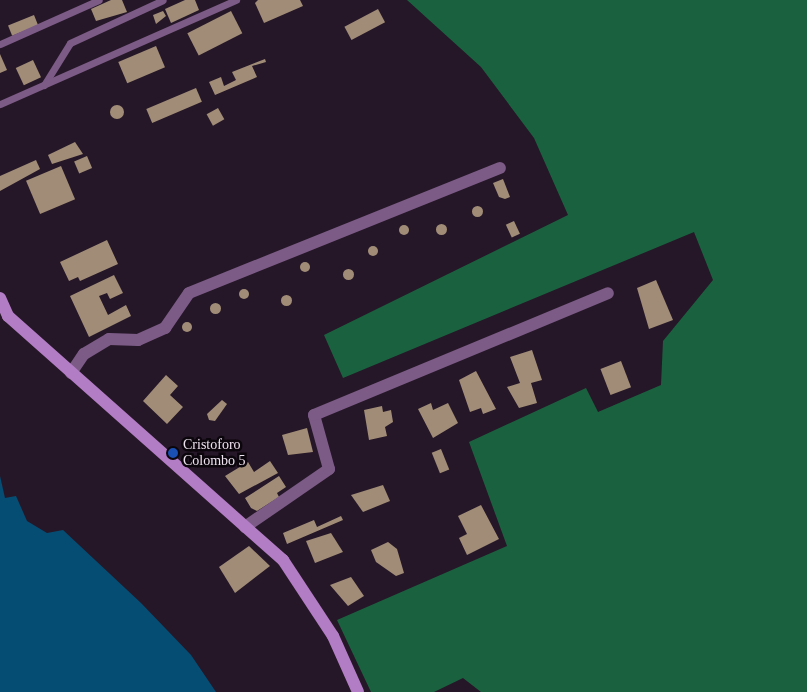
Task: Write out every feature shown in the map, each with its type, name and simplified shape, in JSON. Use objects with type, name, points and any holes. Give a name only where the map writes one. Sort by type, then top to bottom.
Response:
[{"type":"main road","points":[[0,298],[8,316],[283,560],[332,636],[358,692]]},
{"type":"street","points":[[71,373],[84,354],[110,339],[138,340],[165,328],[189,293],[500,168]]},
{"type":"street","points":[[245,527],[329,469],[314,414],[608,293]]},
{"type":"lane","points":[[0,44],[99,0]]},
{"type":"lane","points":[[44,85],[70,42],[164,0]]},
{"type":"lane","points":[[0,104],[236,0]]},
{"type":"green space","points":[[407,0],[807,0],[807,692],[481,692],[463,678],[434,692],[371,692],[337,620],[507,546],[469,442],[586,388],[598,412],[661,385],[663,341],[713,280],[694,232],[343,378],[324,335],[568,215],[534,138],[481,67]]},
{"type":"water","points":[[0,476],[5,498],[16,496],[27,521],[47,533],[63,530],[141,603],[191,655],[216,692],[0,692]]},
{"type":"building","points":[[111,0],[122,0],[127,12],[96,21],[91,9]]},
{"type":"building","points":[[185,0],[195,0],[199,10],[171,23],[165,9]]},
{"type":"building","points":[[258,0],[300,0],[303,6],[264,23],[255,3]]},
{"type":"building","points":[[378,9],[385,22],[351,40],[344,27]]},
{"type":"building","points":[[163,11],[166,16],[156,24],[153,15]]},
{"type":"building","points":[[231,11],[242,33],[199,56],[187,33]]},
{"type":"building","points":[[34,15],[38,25],[12,36],[8,25]]},
{"type":"building","points":[[156,46],[165,67],[127,83],[118,62]]},
{"type":"building","points":[[0,54],[7,70],[0,73]]},
{"type":"building","points":[[265,59],[266,62],[252,66],[257,77],[215,95],[209,82],[221,77],[224,86],[236,80],[232,72]]},
{"type":"building","points":[[33,60],[41,77],[24,85],[16,68]]},
{"type":"building","points":[[196,88],[202,102],[152,123],[146,109]]},
{"type":"building","points":[[117,105],[122,107],[124,112],[122,117],[117,119],[112,117],[110,112],[112,107]]},
{"type":"building","points":[[218,108],[224,119],[213,126],[207,114]]},
{"type":"building","points":[[75,142],[83,154],[52,164],[48,155]]},
{"type":"building","points":[[87,156],[92,168],[79,173],[74,161]]},
{"type":"building","points":[[36,160],[40,169],[0,191],[0,176]]},
{"type":"building","points":[[61,166],[75,199],[40,214],[26,181]]},
{"type":"building","points":[[503,179],[510,197],[505,199],[499,197],[493,183]]},
{"type":"building","points":[[477,205],[483,211],[477,217],[471,211]]},
{"type":"building","points":[[514,221],[520,234],[512,237],[506,225]]},
{"type":"building","points":[[439,224],[443,224],[446,229],[445,233],[439,234],[436,231],[436,227]]},
{"type":"building","points":[[402,225],[406,225],[409,230],[408,234],[402,235],[399,232],[399,228]]},
{"type":"building","points":[[107,240],[118,264],[80,281],[78,277],[69,281],[60,262]]},
{"type":"building","points":[[371,246],[375,246],[378,251],[377,255],[371,256],[368,253],[368,249]]},
{"type":"building","points":[[303,262],[307,262],[310,267],[309,271],[303,272],[300,269],[300,265]]},
{"type":"building","points":[[348,268],[354,274],[348,280],[342,274]]},
{"type":"building","points":[[114,275],[123,293],[110,299],[107,293],[99,296],[108,315],[126,305],[131,316],[89,337],[70,296]]},
{"type":"building","points":[[656,280],[673,320],[649,329],[637,288]]},
{"type":"building","points":[[242,289],[246,289],[249,294],[248,298],[242,299],[239,296],[239,292]]},
{"type":"building","points":[[286,294],[292,300],[286,306],[280,300]]},
{"type":"building","points":[[213,303],[217,303],[220,308],[219,312],[213,313],[210,310],[210,306]]},
{"type":"building","points":[[185,322],[189,322],[192,327],[191,331],[185,332],[182,329],[182,325]]},
{"type":"building","points":[[532,350],[542,380],[531,383],[537,403],[519,408],[507,387],[520,383],[510,357]]},
{"type":"building","points":[[621,361],[631,387],[610,395],[600,369]]},
{"type":"building","points":[[476,371],[496,409],[483,414],[481,408],[470,412],[459,380]]},
{"type":"building","points":[[166,375],[178,386],[170,395],[183,407],[167,424],[143,401]]},
{"type":"building","points":[[222,400],[227,404],[215,421],[209,420],[207,414]]},
{"type":"building","points":[[431,403],[433,410],[448,403],[458,423],[433,438],[418,409]]},
{"type":"building","points":[[382,406],[383,412],[391,410],[393,422],[385,427],[387,436],[369,440],[364,410]]},
{"type":"building","points":[[307,428],[313,452],[288,455],[282,435]]},
{"type":"building","points":[[441,449],[449,469],[440,473],[432,453]]},
{"type":"building","points":[[214,456],[219,462],[211,467],[207,461]]},
{"type":"building","points":[[270,461],[278,473],[239,494],[225,476],[248,462],[254,472]]},
{"type":"building","points":[[279,476],[286,487],[277,493],[279,497],[257,511],[251,508],[245,498]]},
{"type":"building","points":[[383,485],[390,501],[363,512],[351,495]]},
{"type":"building","points":[[481,505],[499,539],[467,555],[459,538],[467,534],[458,516]]},
{"type":"building","points":[[341,516],[343,520],[287,544],[283,533],[314,520],[317,527]]},
{"type":"building","points":[[331,533],[343,552],[315,563],[306,541]]},
{"type":"building","points":[[388,542],[397,549],[404,573],[396,576],[376,562],[371,550]]},
{"type":"building","points":[[249,546],[270,566],[235,593],[219,567]]},
{"type":"building","points":[[351,577],[364,596],[348,606],[330,585]]},
{"type":"place","name":"Cristoforo Colombo 5","points":[[173,453]]}]
